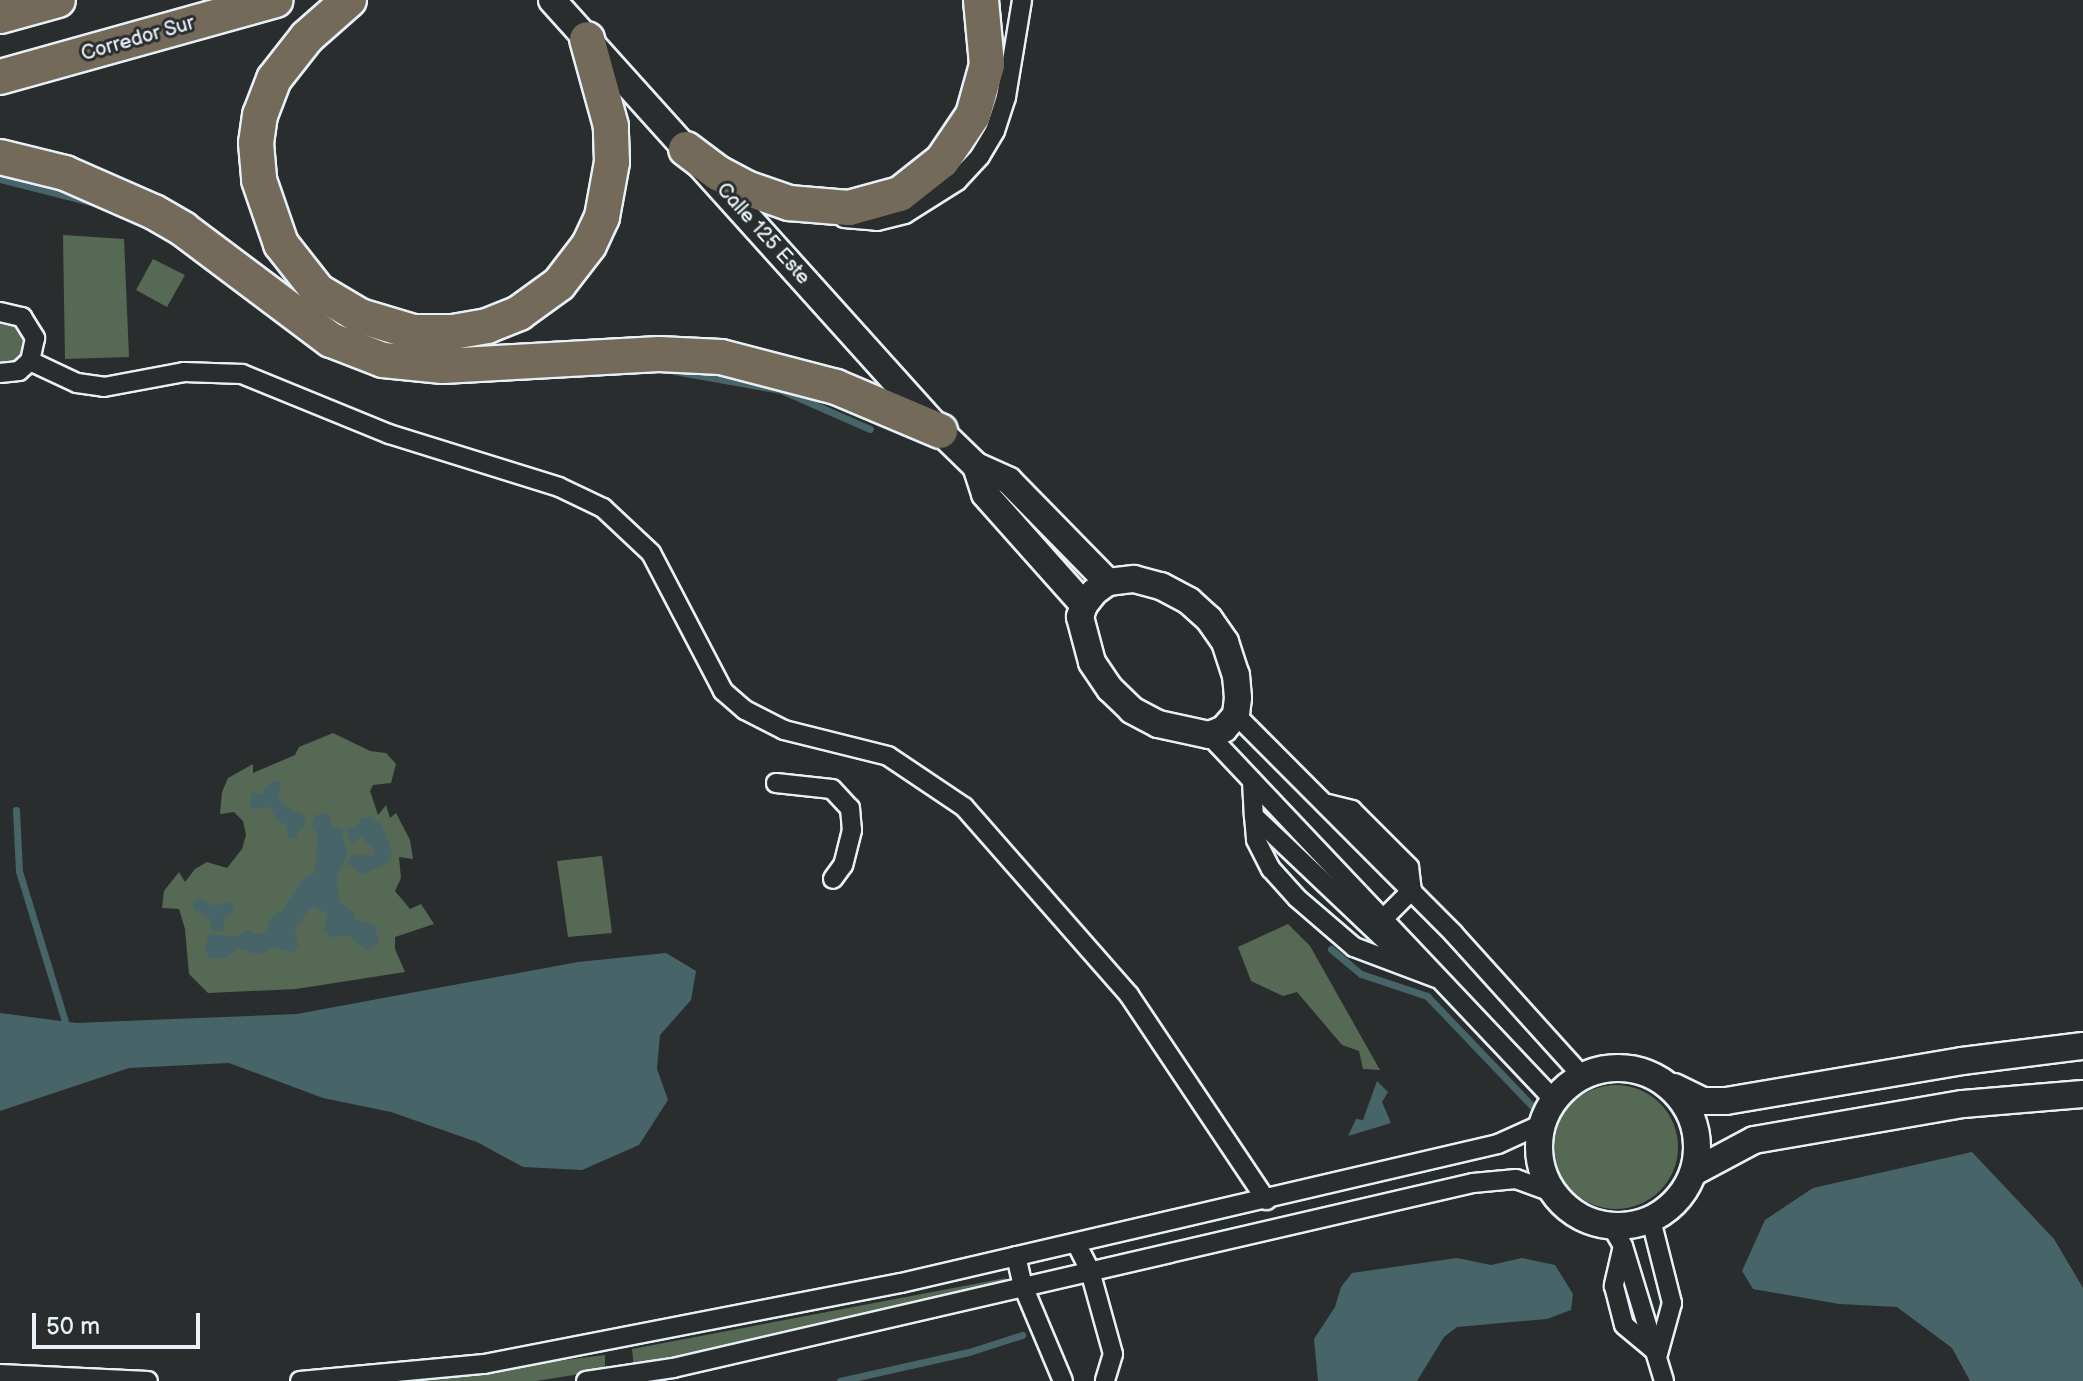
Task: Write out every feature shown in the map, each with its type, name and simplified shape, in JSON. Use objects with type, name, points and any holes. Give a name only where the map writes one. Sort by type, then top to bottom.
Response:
[{"type":"highway","points":[[0,16],[58,0]]},
{"type":"highway","name":"Corredor Sur","points":[[0,77],[275,0]]},
{"type":"highway","points":[[349,0],[307,37],[274,79],[260,115],[256,143],[259,180],[281,244],[318,291],[360,316],[413,332],[453,332],[487,326],[519,313],[559,284],[589,245],[602,217],[612,162],[609,116],[587,39]]},
{"type":"highway","points":[[686,149],[718,173],[746,188],[806,206],[849,208],[883,200],[917,184],[942,161],[965,131],[979,98],[987,45],[981,0]]},
{"type":"highway","points":[[0,157],[65,173],[154,212],[183,229],[331,340],[383,360],[443,366],[659,354],[721,357],[836,387],[940,431]]},
{"type":"street","name":"Calle 125 Este","points":[[552,0],[940,431],[976,466],[1009,481],[1108,582]]},
{"type":"street","points":[[806,206],[849,220],[877,221],[905,214],[957,181],[980,156],[995,131],[1014,62],[1022,0]]},
{"type":"street","points":[[0,312],[22,317],[31,326],[35,338],[30,361],[19,371],[0,373]]},
{"type":"street","points":[[30,361],[65,379],[104,387],[184,372],[242,374],[389,434],[559,487],[603,508],[651,553],[723,691],[745,710],[784,730],[888,756],[964,807],[1129,995],[1266,1200]]},
{"type":"street","name":"Calle 125 Este","points":[[976,466],[985,494],[1084,605]]},
{"type":"street","points":[[1134,579],[1161,586],[1189,601],[1209,619],[1225,642],[1236,675],[1236,715],[1224,729],[1209,735],[1158,724],[1132,710],[1110,689],[1092,662],[1080,617],[1094,592],[1108,582],[1134,579]]},
{"type":"street","points":[[1236,715],[1412,890],[1582,1076]]},
{"type":"street","points":[[1209,735],[1418,971]]},
{"type":"street","points":[[1252,781],[1256,840],[1271,869],[1297,898],[1354,947],[1442,981]]},
{"type":"street","points":[[776,783],[832,789],[850,808],[852,830],[843,865],[833,879]]},
{"type":"street","points":[[1254,816],[1442,981],[1548,1112]]},
{"type":"street","points":[[1354,947],[1412,890]]},
{"type":"street","points":[[300,1381],[484,1364],[1016,1256],[1266,1200],[1498,1144],[1548,1112],[1582,1076],[1607,1069],[1632,1069],[1703,1101],[1726,1101],[1962,1061],[2083,1046]]},
{"type":"street","points":[[1618,1236],[1670,1208],[1685,1192],[1694,1172],[1698,1148],[1695,1124],[1684,1102],[1667,1084]]},
{"type":"street","points":[[1694,1172],[1754,1140],[1963,1104],[2083,1094]]},
{"type":"street","points":[[1548,1112],[1538,1147],[1542,1171],[1552,1192]]},
{"type":"street","points":[[586,1381],[673,1368],[1473,1183],[1516,1179],[1552,1192],[1578,1215],[1618,1236]]},
{"type":"street","points":[[1651,1220],[1672,1303],[1658,1354],[1664,1381]]},
{"type":"street","points":[[1618,1236],[1614,1286],[1624,1325],[1658,1354]]},
{"type":"street","points":[[1076,1243],[1090,1271],[1113,1354],[1105,1381]]},
{"type":"street","points":[[1016,1256],[1023,1286],[1063,1381]]},
{"type":"street","points":[[0,1374],[148,1381]]},
{"type":"green space","points":[[63,235],[124,239],[129,357],[65,359]]},
{"type":"green space","points":[[153,259],[185,275],[167,307],[136,290]]},
{"type":"green space","points":[[0,324],[18,327],[26,339],[26,350],[17,363],[0,363]]},
{"type":"green space","points":[[333,733],[370,751],[386,753],[396,764],[391,783],[373,785],[370,791],[378,815],[386,805],[390,818],[396,813],[410,840],[413,859],[399,857],[401,878],[395,891],[410,909],[421,904],[434,924],[395,937],[395,949],[405,972],[296,989],[208,993],[189,974],[185,929],[179,909],[162,908],[164,891],[179,872],[185,882],[195,869],[207,862],[227,868],[242,849],[246,835],[243,821],[234,812],[220,814],[222,792],[228,778],[253,764],[253,773],[295,755],[299,747]]},
{"type":"green space","points":[[602,856],[612,933],[568,937],[557,861]]},
{"type":"green space","points":[[1288,924],[1310,946],[1380,1070],[1363,1069],[1359,1051],[1342,1045],[1297,992],[1283,996],[1251,981],[1238,947]]},
{"type":"green space","points":[[1616,1085],[1640,1090],[1660,1103],[1673,1123],[1678,1147],[1673,1171],[1660,1191],[1640,1204],[1616,1209],[1592,1204],[1572,1191],[1559,1171],[1554,1147],[1559,1123],[1572,1103],[1592,1090]]},
{"type":"green space","points":[[1006,1278],[1006,1283],[634,1368],[632,1349]]},
{"type":"green space","points":[[605,1355],[605,1370],[536,1381],[399,1381]]},
{"type":"water","points":[[273,781],[282,782],[278,796],[285,806],[304,815],[306,825],[299,829],[297,838],[289,839],[285,824],[278,821],[269,807],[253,809],[250,804],[252,792],[261,794]]},
{"type":"water","points":[[328,813],[333,826],[344,830],[342,838],[348,853],[337,876],[340,902],[354,912],[356,920],[375,925],[379,943],[367,950],[349,936],[330,937],[323,930],[327,918],[325,912],[312,907],[295,929],[299,946],[292,953],[275,948],[258,955],[238,948],[227,958],[208,958],[205,946],[209,934],[237,936],[249,930],[257,934],[265,932],[271,917],[282,911],[304,877],[314,873],[318,836],[311,826],[315,815]]},
{"type":"water","points":[[362,817],[369,817],[382,825],[393,855],[385,865],[361,875],[352,865],[347,866],[351,855],[374,855],[374,849],[361,837],[351,845],[346,829],[356,827]]},
{"type":"water","points":[[198,898],[214,906],[231,901],[234,911],[223,918],[225,931],[212,931],[209,917],[195,910],[192,902]]},
{"type":"water","points":[[666,953],[696,971],[691,1000],[660,1035],[657,1069],[668,1100],[639,1145],[582,1170],[523,1167],[477,1142],[391,1112],[323,1098],[229,1063],[129,1068],[0,1111],[0,1013],[76,1023],[297,1014],[578,962]]},
{"type":"water","points":[[1377,1081],[1388,1092],[1382,1102],[1391,1123],[1348,1136],[1356,1119],[1363,1120]]},
{"type":"water","points":[[1972,1152],[2054,1239],[2083,1288],[2083,1381],[1970,1381],[1952,1348],[1897,1307],[1839,1304],[1753,1289],[1742,1271],[1765,1220],[1813,1188]]},
{"type":"water","points":[[1457,1258],[1491,1265],[1522,1258],[1555,1265],[1573,1294],[1571,1310],[1547,1319],[1457,1327],[1444,1337],[1417,1381],[1318,1381],[1314,1339],[1335,1307],[1341,1287],[1352,1273]]},
{"type":"waterway","points":[[0,179],[91,202]]},
{"type":"waterway","points":[[674,371],[781,390],[870,429]]},
{"type":"waterway","points":[[16,810],[19,871],[65,1021]]},
{"type":"waterway","points":[[1331,949],[1361,974],[1427,996],[1534,1108]]},
{"type":"waterway","points":[[840,1381],[969,1352],[1022,1335]]}]
